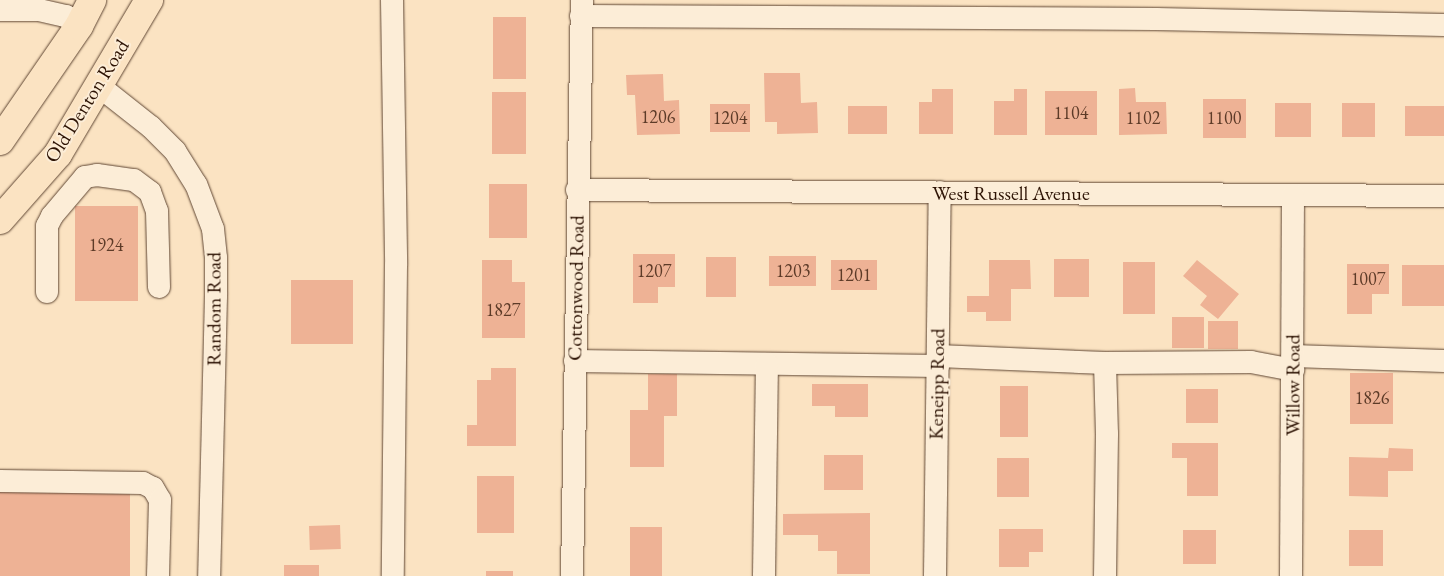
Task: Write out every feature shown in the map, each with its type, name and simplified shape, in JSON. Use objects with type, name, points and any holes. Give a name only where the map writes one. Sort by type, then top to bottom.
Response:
[{"type":"main road","points":[[2,133],[79,26],[92,0]]},
{"type":"main road","name":"Old Denton Road","points":[[0,220],[58,154],[149,0]]},
{"type":"street","points":[[392,0],[396,265],[393,576]]},
{"type":"street","points":[[582,8],[1444,25]]},
{"type":"street","name":"Cottonwood Road","points":[[572,576],[577,190],[582,8]]},
{"type":"street","points":[[0,10],[39,10],[66,16],[79,26]]},
{"type":"street","name":"Random Road","points":[[99,86],[151,127],[175,151],[196,184],[213,229],[216,258],[216,296],[210,576]]},
{"type":"street","points":[[58,154],[85,177]]},
{"type":"street","points":[[47,292],[48,226],[52,216],[85,177],[97,175],[134,180],[150,192],[157,211],[159,288]]},
{"type":"street","name":"West Russell Avenue","points":[[577,190],[1444,196]]},
{"type":"street","name":"Keneipp Road","points":[[935,576],[940,192]]},
{"type":"street","name":"Willow Road","points":[[1290,576],[1293,195]]},
{"type":"street","points":[[575,361],[767,364],[938,361],[1105,363],[1444,361]]},
{"type":"street","points":[[1104,576],[1107,434],[1105,363]]},
{"type":"street","points":[[764,576],[767,364]]},
{"type":"street","points":[[0,481],[143,483],[153,488],[160,500],[158,576]]},
{"type":"building","points":[[493,17],[526,17],[526,79],[493,79]]},
{"type":"building","points":[[764,73],[800,73],[801,103],[817,102],[818,133],[777,134],[777,122],[765,122]]},
{"type":"building","points":[[663,74],[664,101],[679,100],[680,134],[637,135],[635,95],[627,95],[626,75]]},
{"type":"building","points":[[1135,88],[1136,102],[1166,102],[1167,134],[1119,135],[1119,89]]},
{"type":"building","points":[[932,89],[953,89],[953,134],[919,134],[919,102],[932,102]]},
{"type":"building","points":[[1014,89],[1027,89],[1027,135],[994,135],[994,101],[1014,101]]},
{"type":"building","points":[[1045,91],[1097,91],[1097,135],[1045,135]]},
{"type":"building","points":[[492,92],[526,92],[526,154],[492,154]]},
{"type":"building","points":[[1203,99],[1246,99],[1246,138],[1203,138]]},
{"type":"building","points":[[1275,103],[1311,103],[1311,137],[1275,137]]},
{"type":"building","points":[[1342,103],[1375,103],[1375,137],[1342,137]]},
{"type":"building","points":[[710,104],[750,104],[750,132],[710,132]]},
{"type":"building","points":[[848,106],[887,106],[887,134],[848,134]]},
{"type":"building","points":[[1405,106],[1444,106],[1444,136],[1405,136]]},
{"type":"building","points":[[489,184],[527,184],[527,238],[489,238]]},
{"type":"building","points":[[75,206],[138,206],[138,301],[75,301]]},
{"type":"building","points":[[633,254],[675,254],[675,287],[658,287],[658,303],[633,303]]},
{"type":"building","points":[[769,256],[816,256],[816,286],[769,286]]},
{"type":"building","points":[[706,257],[736,257],[736,297],[706,297]]},
{"type":"building","points":[[1054,259],[1089,259],[1089,297],[1054,297]]},
{"type":"building","points":[[482,260],[512,260],[512,282],[525,282],[525,338],[482,338]]},
{"type":"building","points":[[831,260],[877,260],[877,290],[831,290]]},
{"type":"building","points":[[989,260],[1030,260],[1031,289],[1011,289],[1011,321],[986,321],[986,312],[967,312],[967,296],[989,296]]},
{"type":"building","points":[[1197,260],[1239,294],[1218,319],[1200,305],[1207,296],[1183,276]]},
{"type":"building","points":[[1123,262],[1155,262],[1155,314],[1123,314]]},
{"type":"building","points":[[1347,264],[1389,264],[1389,294],[1372,294],[1372,314],[1347,314]]},
{"type":"building","points":[[1402,265],[1444,265],[1444,306],[1402,306]]},
{"type":"building","points":[[291,280],[353,280],[353,344],[291,344]]},
{"type":"building","points":[[1172,317],[1204,317],[1204,348],[1172,348]]},
{"type":"building","points":[[1208,321],[1238,321],[1238,349],[1208,349]]},
{"type":"building","points":[[491,368],[516,368],[516,446],[467,446],[467,425],[477,425],[477,380],[491,380]]},
{"type":"building","points":[[1350,373],[1393,373],[1393,424],[1350,424]]},
{"type":"building","points":[[648,374],[677,374],[677,416],[664,416],[664,467],[630,467],[630,410],[648,410]]},
{"type":"building","points":[[812,384],[868,384],[868,417],[835,417],[835,406],[812,406]]},
{"type":"building","points":[[1000,386],[1028,386],[1028,437],[1000,437]]},
{"type":"building","points":[[1186,389],[1218,389],[1218,423],[1186,423]]},
{"type":"building","points":[[1172,443],[1218,443],[1218,496],[1187,496],[1187,458],[1172,458]]},
{"type":"building","points":[[1389,448],[1413,449],[1413,471],[1388,471],[1388,497],[1349,496],[1349,457],[1388,458]]},
{"type":"building","points":[[824,455],[863,455],[863,490],[824,490]]},
{"type":"building","points":[[997,458],[1029,458],[1029,497],[997,497]]},
{"type":"building","points":[[477,476],[514,476],[514,533],[477,533]]},
{"type":"building","points":[[0,491],[130,491],[130,576],[0,576]]},
{"type":"building","points":[[870,513],[870,574],[837,574],[837,551],[818,551],[818,535],[783,535],[783,514]]},
{"type":"building","points":[[340,525],[341,549],[310,550],[309,526]]},
{"type":"building","points":[[630,527],[662,527],[662,576],[630,576]]},
{"type":"building","points":[[999,529],[1043,529],[1043,552],[1029,552],[1029,567],[999,567]]},
{"type":"building","points":[[1183,530],[1216,530],[1216,564],[1183,564]]},
{"type":"building","points":[[1349,530],[1383,530],[1383,566],[1349,566]]},
{"type":"building","points":[[284,565],[319,565],[319,576],[284,576]]},
{"type":"building","points":[[486,571],[513,571],[513,576],[486,576]]}]
